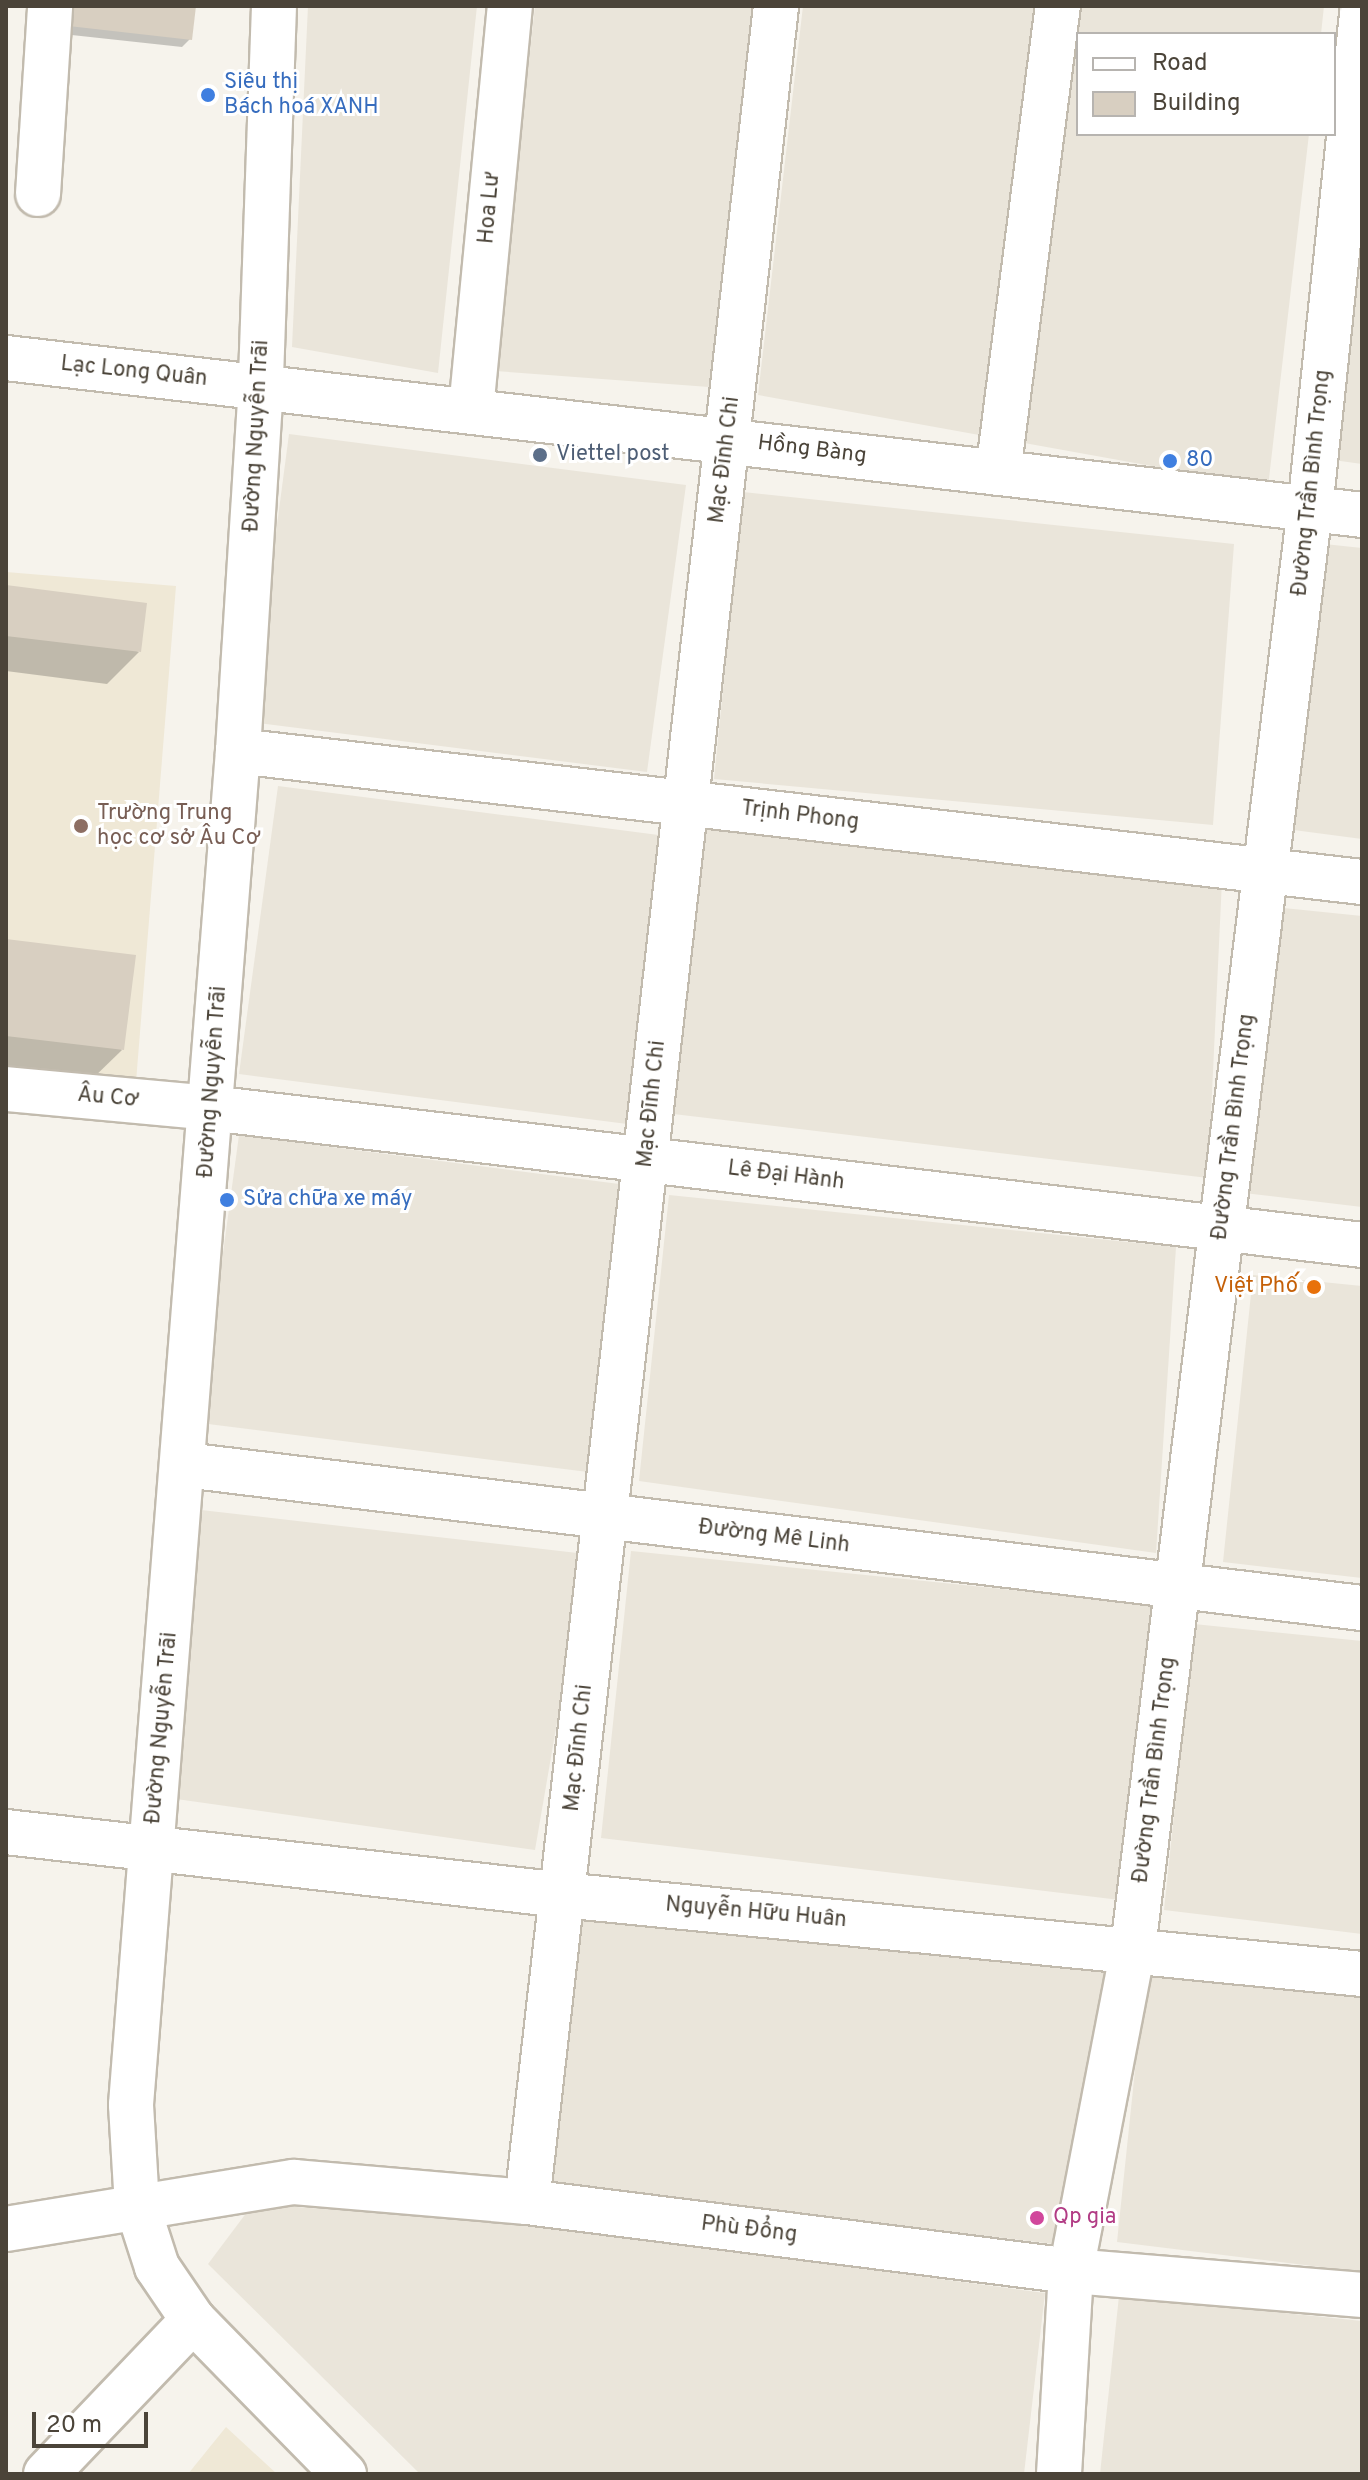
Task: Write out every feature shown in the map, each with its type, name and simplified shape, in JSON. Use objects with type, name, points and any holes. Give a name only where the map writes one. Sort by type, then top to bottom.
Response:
[{"type":"street","points":[[38,194],[50,6]]},
{"type":"street","name":"Đường Nguyễn Trãi","points":[[274,6],[261,385],[238,751],[185,1465],[131,2105],[137,2205],[157,2267],[193,2320],[344,2474]]},
{"type":"street","name":"Hoa Lư","points":[[471,410],[510,6]]},
{"type":"street","name":"Mạc Đĩnh Chi","points":[[527,2202],[776,6]]},
{"type":"street","points":[[998,473],[1058,6]]},
{"type":"street","name":"Đường Trần Bình Trọng","points":[[1059,2474],[1071,2271],[1133,1948],[1310,509],[1342,119],[1362,14]]},
{"type":"street","name":"Lạc Long Quân","points":[[6,358],[261,385]]},
{"type":"street","name":"Hồng Bàng","points":[[261,385],[1362,515]]},
{"type":"street","name":"Trịnh Phong","points":[[238,751],[1362,882]]},
{"type":"street","name":"Âu Cơ","points":[[6,1089],[210,1108]]},
{"type":"street","name":"Lê Đại Hành","points":[[210,1108],[1362,1245]]},
{"type":"street","name":"Đường Mê Linh","points":[[185,1465],[1362,1608]]},
{"type":"street","name":"Nguyễn Hữu Huân","points":[[6,1832],[151,1851],[562,1895],[1133,1948],[1362,1974]]},
{"type":"street","name":"Phù Đổng","points":[[6,2229],[137,2205],[294,2182],[527,2202],[1071,2271],[1362,2295]]},
{"type":"street","points":[[46,2474],[193,2320]]},
{"type":"shaded area","points":[[308,6],[477,6],[438,373],[292,347]]},
{"type":"shaded area","points":[[535,6],[754,6],[709,387],[495,371]]},
{"type":"shaded area","points":[[803,6],[1324,6],[1321,32],[1076,32],[1076,136],[1309,136],[1268,487],[758,395]]},
{"type":"shaded area","points":[[1362,115],[1362,464],[1319,458]]},
{"type":"shaded area","points":[[289,434],[686,485],[647,772],[251,722]]},
{"type":"shaded area","points":[[743,492],[1234,544],[1213,825],[714,779]]},
{"type":"shaded area","points":[[1315,543],[1362,548],[1362,839],[1286,829]]},
{"type":"shaded area","name":"Trường Trung học cơ sở Âu Cơ","points":[[6,572],[176,586],[136,1082],[6,1066]]},
{"type":"shaded area","points":[[278,786],[674,837],[635,1125],[239,1074]]},
{"type":"shaded area","points":[[695,826],[1222,880],[1208,1178],[665,1113]]},
{"type":"shaded area","points":[[1274,907],[1362,916],[1362,1207],[1244,1193]]},
{"type":"shaded area","points":[[239,1135],[635,1186],[596,1473],[200,1423]]},
{"type":"shaded area","points":[[669,1195],[1176,1247],[1156,1553],[639,1481]]},
{"type":"shaded area","points":[[1253,1275],[1362,1286],[1362,1578],[1223,1562]]},
{"type":"shaded area","points":[[201,1510],[586,1554],[535,1850],[162,1797]]},
{"type":"shaded area","points":[[631,1551],[1159,1605],[1145,1903],[601,1838]]},
{"type":"shaded area","points":[[1194,1624],[1362,1641],[1362,1934],[1164,1910]]},
{"type":"shaded area","points":[[582,1898],[1110,1952],[1096,2249],[552,2184]]},
{"type":"shaded area","points":[[1147,1956],[1362,1978],[1362,2272],[1117,2242]]},
{"type":"shaded area","points":[[253,2204],[520,2223],[1045,2293],[1024,2474],[420,2474],[208,2264]]},
{"type":"shaded area","points":[[1119,2296],[1362,2321],[1362,2474],[1100,2474]]},
{"type":"shaded area","points":[[226,2427],[277,2474],[188,2474]]},
{"type":"building","points":[[53,6],[196,6],[192,40],[51,24]]},
{"type":"building","points":[[6,585],[147,603],[141,652],[6,636]]},
{"type":"building","points":[[6,939],[136,955],[124,1050],[6,1036]]},
{"type":"place","name":"Siêu thị Bách hoá XANH","points":[[208,95]]},
{"type":"place","name":"Viettel post","points":[[540,455]]},
{"type":"place","name":"80","points":[[1170,461]]},
{"type":"place","name":"Trường Trung học cơ sở Âu Cơ","points":[[81,826]]},
{"type":"place","name":"Sửa chữa xe máy","points":[[227,1200]]},
{"type":"place","name":"Việt Phố","points":[[1314,1287]]},
{"type":"place","name":"Qp gia","points":[[1037,2218]]}]
